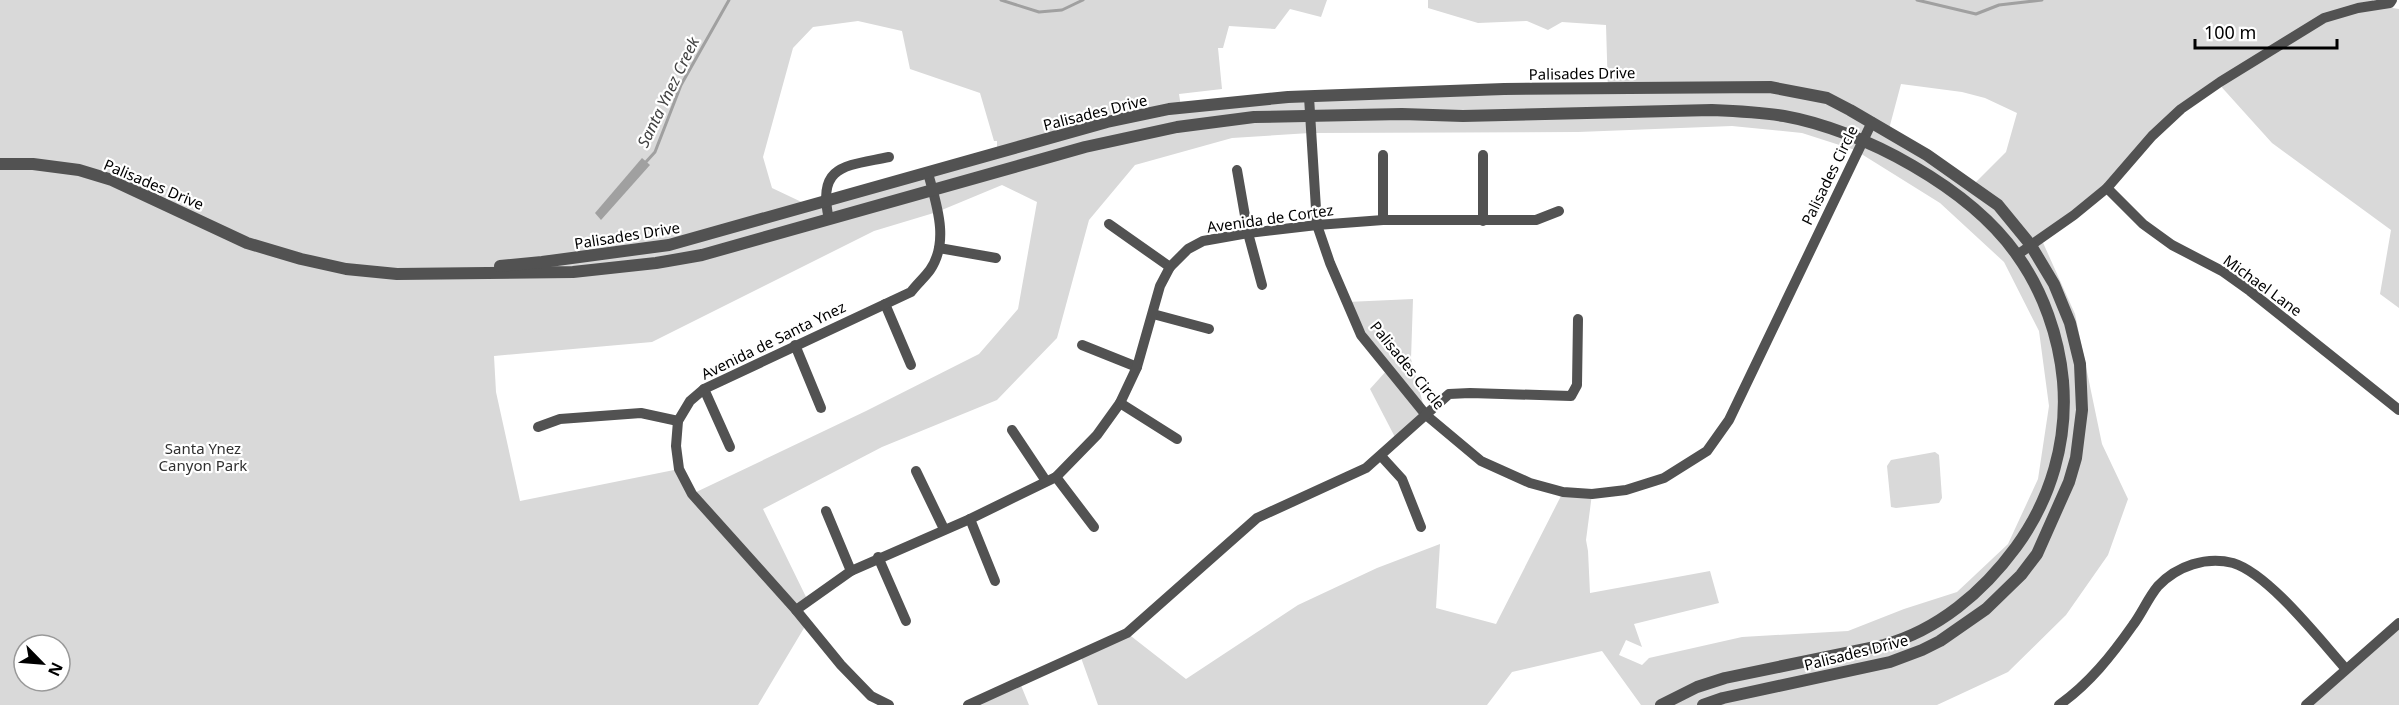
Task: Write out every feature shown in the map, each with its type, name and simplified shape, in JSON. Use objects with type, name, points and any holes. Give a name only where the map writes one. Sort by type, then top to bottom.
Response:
[{"type":"street","points":[[2018,255],[2107,188],[2181,109],[2220,82],[2324,18],[2369,3],[2396,2]]},
{"type":"street","name":"Palisades Drive","points":[[397,274],[542,262],[659,247],[1107,122],[1174,109],[1288,97],[1504,89],[1770,87],[1827,98],[1927,155],[1998,205],[2030,244],[2054,284],[2076,343],[2082,386],[2080,434],[2076,458],[2069,482],[2037,554],[2020,575],[1986,609],[1940,641],[1890,662],[1703,705]]},
{"type":"street","name":"Palisades Circle","points":[[1309,97],[1317,225],[1330,263],[1361,335],[1426,416],[1481,461],[1530,483],[1563,492],[1592,495],[1626,490],[1664,478],[1707,451],[1729,420],[1872,122]]},
{"type":"street","points":[[1174,109],[1177,127]]},
{"type":"street","name":"Palisades Drive","points":[[0,164],[33,164],[79,170],[101,176],[133,188],[247,243],[300,259],[346,269],[397,274],[573,272],[702,255],[1086,147],[1177,127],[1254,117],[1744,111],[1811,122],[1861,141],[1911,165],[1965,202],[2000,234],[2018,255],[2044,304],[2061,368],[2064,397],[2062,433],[2049,487],[2030,528],[1995,574],[1962,605],[1905,639],[1725,678],[1697,687],[1661,705]]},
{"type":"street","points":[[1383,154],[1383,220]]},
{"type":"street","points":[[1483,155],[1483,221]]},
{"type":"street","points":[[829,219],[825,202],[832,174],[841,167],[889,157]]},
{"type":"street","points":[[1237,170],[1248,233],[1262,285]]},
{"type":"street","name":"Avenida de Santa Ynez","points":[[678,421],[690,401],[704,389],[911,292],[931,268],[939,248],[941,228],[928,173]]},
{"type":"street","name":"Michael Lane","points":[[2107,188],[2143,224],[2172,245],[2222,271],[2250,291],[2399,410]]},
{"type":"street","name":"Avenida de Cortez","points":[[796,610],[851,571],[878,557],[970,519],[1051,479],[1097,435],[1120,403],[1137,367],[1160,286],[1170,267],[1188,249],[1203,241],[1248,233],[1383,220],[1536,220],[1559,211]]},
{"type":"street","points":[[1109,224],[1170,267]]},
{"type":"street","points":[[939,248],[996,258]]},
{"type":"street","points":[[885,304],[911,365]]},
{"type":"street","points":[[1153,314],[1209,329]]},
{"type":"street","points":[[968,705],[1127,633],[1257,519],[1366,468],[1449,394],[1570,396],[1577,385],[1578,320]]},
{"type":"street","points":[[795,345],[821,408]]},
{"type":"street","points":[[1082,345],[1137,367]]},
{"type":"street","points":[[704,389],[730,447]]},
{"type":"street","points":[[1120,403],[1177,439]]},
{"type":"street","points":[[538,427],[560,419],[641,413],[678,421],[676,446],[679,469],[692,494],[796,610],[868,701],[890,705]]},
{"type":"street","points":[[1012,430],[1051,479],[1094,527]]},
{"type":"street","points":[[1381,456],[1402,479],[1421,527]]},
{"type":"street","points":[[916,471],[944,529]]},
{"type":"street","points":[[825,511],[851,571]]},
{"type":"street","points":[[970,519],[995,581]]},
{"type":"street","points":[[878,557],[906,621]]},
{"type":"street","points":[[2059,705],[2104,664],[2158,587],[2173,573],[2199,561],[2234,564],[2254,574],[2272,589],[2346,669]]},
{"type":"street","points":[[2306,705],[2399,623]]},
{"type":"green space","name":"Santa Ynez Canyon Park","points":[[0,0],[1327,0],[1321,17],[1290,9],[1275,29],[1229,26],[1223,48],[1218,48],[1222,89],[1179,94],[1181,107],[1238,102],[1608,92],[1606,25],[1562,22],[1548,30],[1527,21],[1478,23],[1428,8],[1428,0],[2373,0],[2374,5],[2399,9],[2399,308],[2380,294],[2391,230],[2272,143],[2217,82],[2104,186],[2040,236],[2075,314],[2102,444],[2128,499],[2108,555],[2066,615],[2008,672],[1937,705],[1641,705],[1602,651],[1512,672],[1487,705],[1098,705],[1080,655],[1127,633],[1186,679],[1298,605],[1377,568],[1440,544],[1436,608],[1496,624],[1563,492],[1592,494],[1586,540],[1590,593],[1710,571],[1719,603],[1634,624],[1642,647],[1626,640],[1619,655],[1642,665],[1649,658],[1742,637],[1848,631],[1904,609],[1957,592],[2008,544],[2038,479],[2049,406],[2039,331],[2004,262],[1940,203],[1855,150],[1802,133],[1732,126],[1578,132],[1310,133],[1232,138],[1135,165],[1089,220],[1057,338],[997,400],[882,447],[763,509],[808,601],[797,610],[807,623],[758,705],[0,705]],"holes":[[[858,21],[902,31],[910,69],[980,93],[994,141],[997,141],[997,153],[810,206],[772,188],[763,157],[793,48],[813,27]],[[1901,84],[1962,92],[1985,98],[2017,113],[2006,152],[1973,185],[1889,129]],[[1002,185],[1037,202],[1018,309],[979,354],[692,494],[679,469],[520,501],[496,392],[494,356],[652,342],[874,231],[937,212]]]},
{"type":"green space","points":[[1413,299],[1411,359],[1426,415],[1397,441],[1370,389],[1388,369],[1347,302]]},
{"type":"green space","points":[[1935,452],[1939,455],[1942,498],[1939,503],[1891,507],[1887,466],[1891,460]]},
{"type":"green space","points":[[2399,623],[2399,705],[2306,705]]},
{"type":"green space","points":[[1020,683],[1029,705],[968,705]]},
{"type":"shaded area","points":[[642,158],[650,165],[601,220],[595,213]]},
{"type":"waterway","name":"Santa Ynez Creek","points":[[645,163],[655,152],[681,85],[729,0]]},
{"type":"waterway","name":"Santa Ynez Creek","points":[[1001,0],[1039,12],[1062,10],[1083,0]]},
{"type":"waterway","name":"Santa Ynez Creek","points":[[1917,0],[1976,14],[1999,5],[2042,0]]}]
